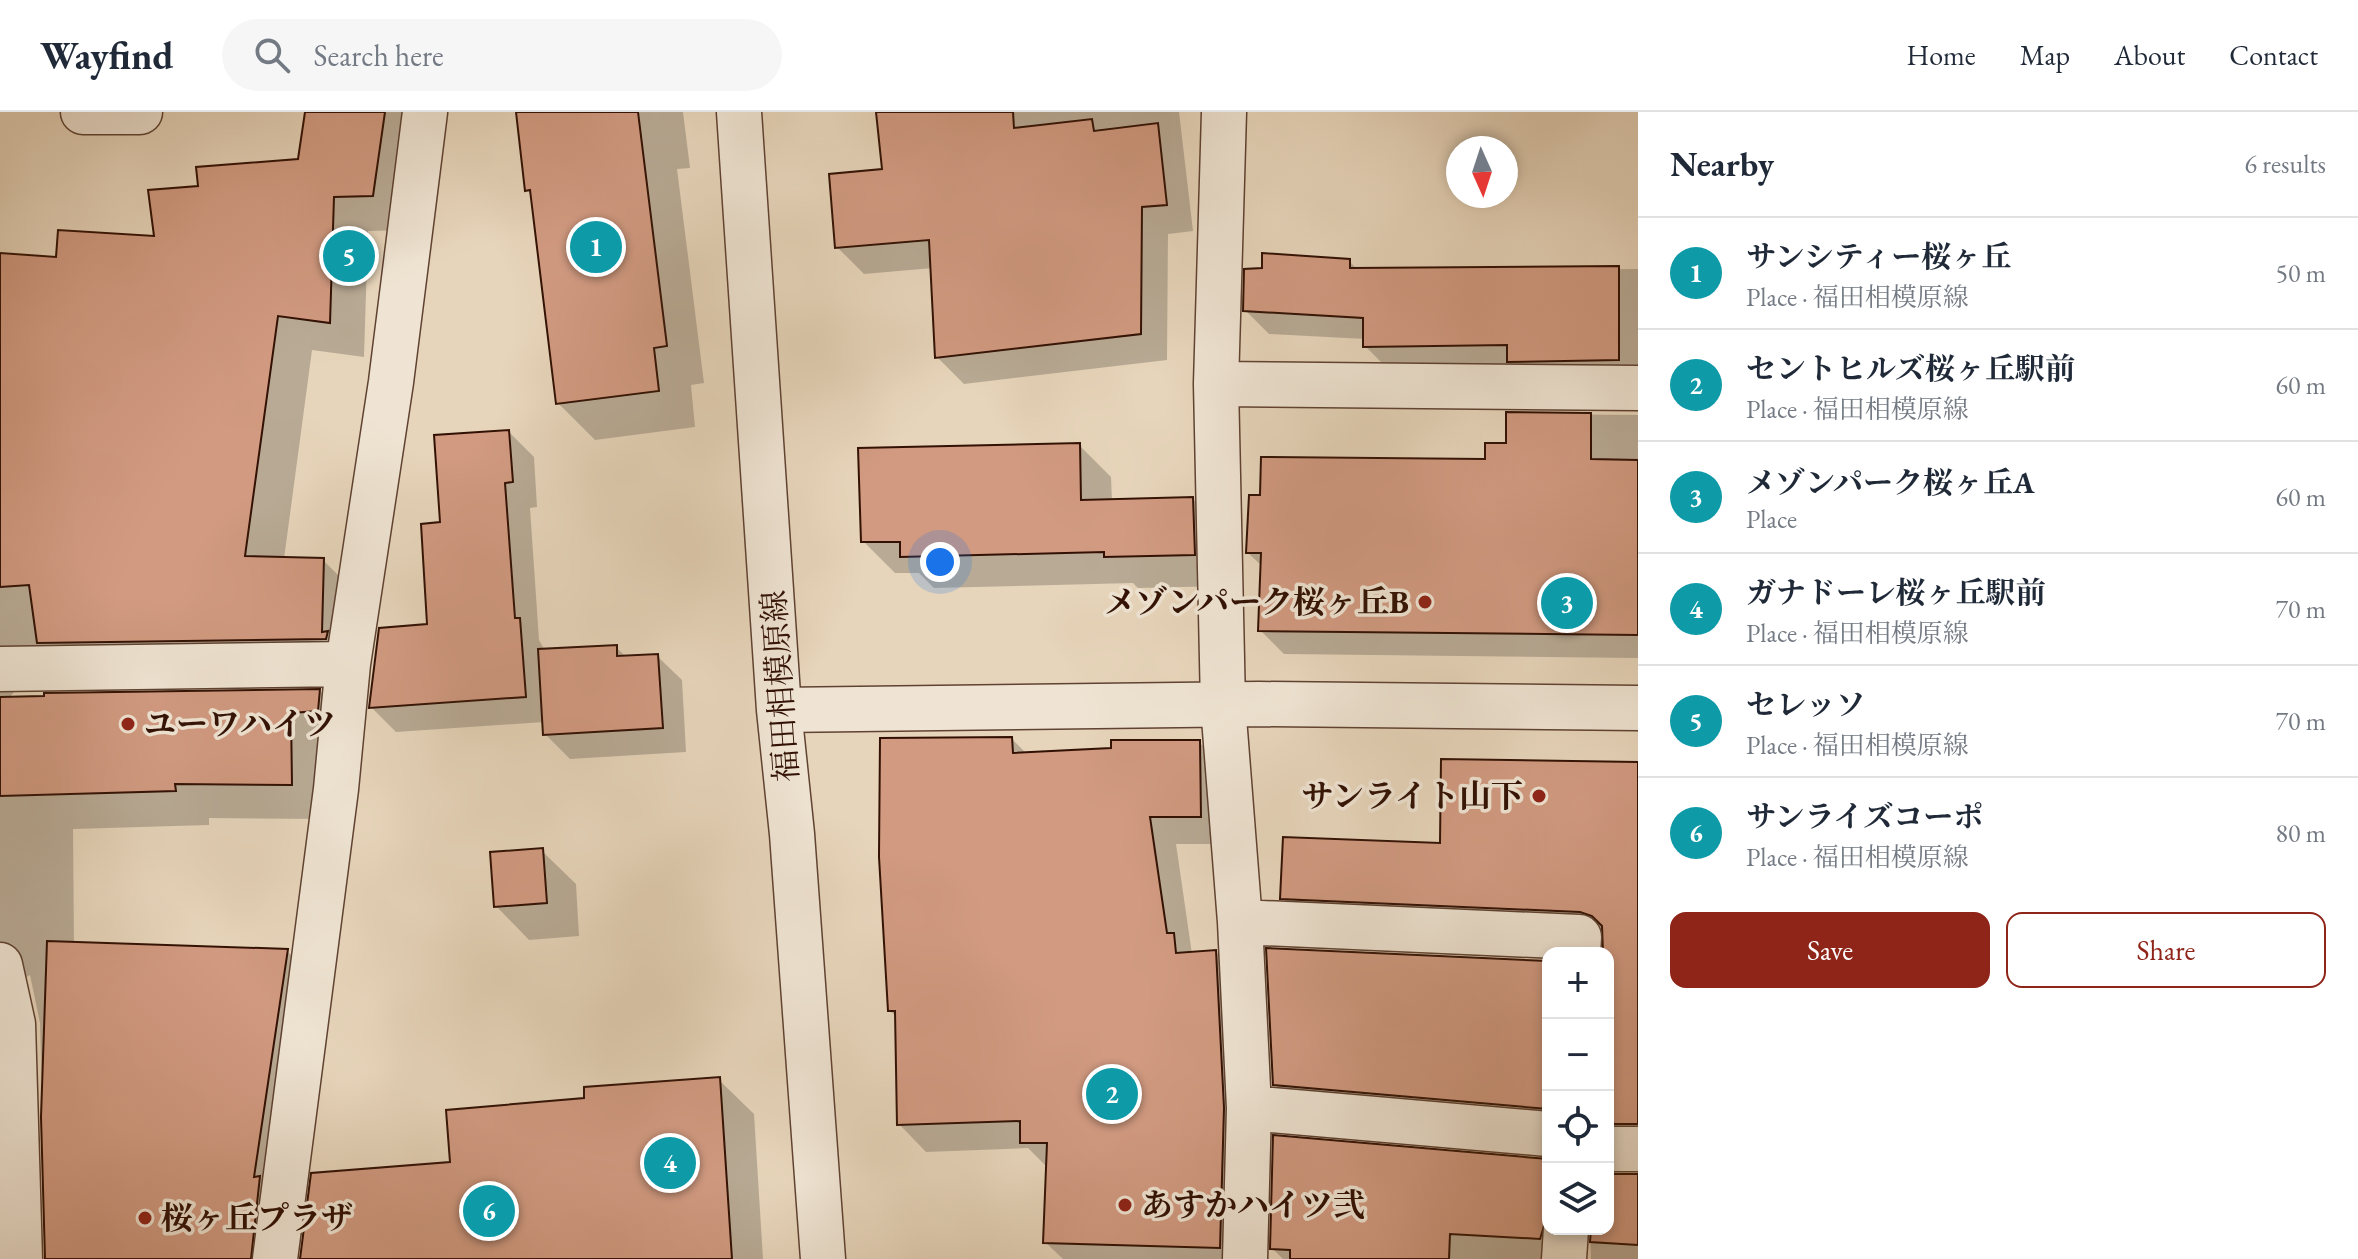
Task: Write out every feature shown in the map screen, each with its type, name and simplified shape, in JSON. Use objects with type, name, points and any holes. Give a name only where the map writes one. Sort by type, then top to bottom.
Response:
[{"type":"street","points":[[83,112],[140,112]]},
{"type":"street","points":[[275,1259],[336,789],[348,664],[391,382],[425,112]]},
{"type":"street","name":"福田相模原線","points":[[739,112],[766,468],[779,710],[792,834],[823,1259]]},
{"type":"street","points":[[1224,112],[1216,384],[1223,705],[1240,922],[1249,1108],[1245,1259]]},
{"type":"street","points":[[1216,384],[1638,388]]},
{"type":"street","points":[[0,669],[348,664]]},
{"type":"street","points":[[779,710],[1223,705],[1638,708]]},
{"type":"street","points":[[1240,922],[1579,937],[1578,947]]},
{"type":"street","points":[[0,965],[13,1024],[20,1259]]},
{"type":"street","points":[[1249,1108],[1542,1133]]},
{"type":"street","points":[[1614,1149],[1638,1149]]},
{"type":"street","points":[[1564,1259],[1566,1235]]},
{"type":"building","points":[[305,112],[385,112],[373,196],[334,197],[330,323],[278,316],[245,556],[324,558],[322,632],[328,631],[326,639],[37,643],[29,585],[0,587],[0,253],[56,257],[58,230],[154,236],[148,190],[198,186],[196,167],[298,159]]},
{"type":"building","points":[[516,112],[638,112],[667,346],[654,348],[659,391],[556,404],[530,190],[525,191]]},
{"type":"building","points":[[876,112],[1013,112],[1014,128],[1092,119],[1094,131],[1158,123],[1167,205],[1142,207],[1141,334],[935,358],[929,240],[835,248],[829,174],[882,169]]},
{"type":"building","points":[[1262,253],[1350,259],[1350,268],[1619,266],[1619,360],[1507,362],[1507,345],[1363,347],[1363,318],[1243,311],[1244,269],[1262,268]]},
{"type":"building","points":[[1506,412],[1591,413],[1591,459],[1638,460],[1638,635],[1258,631],[1261,553],[1246,553],[1249,495],[1260,495],[1261,457],[1485,459],[1485,443],[1506,443]]},
{"type":"building","points":[[509,430],[513,482],[505,483],[515,618],[520,618],[526,697],[369,708],[379,628],[427,624],[421,524],[440,522],[434,435]]},
{"type":"building","points":[[1080,443],[1081,500],[1193,497],[1195,555],[1104,557],[1104,552],[900,557],[900,542],[861,542],[858,448]]},
{"type":"building","points":[[617,645],[617,656],[658,654],[663,728],[543,735],[538,649]]},
{"type":"building","points":[[320,689],[318,711],[291,713],[292,785],[175,784],[176,791],[0,796],[0,697],[44,696],[44,693]]},
{"type":"building","points":[[1012,737],[1013,753],[1111,748],[1111,740],[1200,740],[1201,817],[1150,817],[1167,933],[1174,933],[1176,953],[1216,950],[1224,1108],[1220,1248],[1043,1243],[1047,1143],[1020,1143],[1020,1121],[897,1125],[895,1011],[888,1011],[879,857],[880,738]]},
{"type":"building","points":[[1441,759],[1638,762],[1638,1124],[1614,1124],[1614,947],[1603,947],[1602,926],[1592,916],[1580,912],[1280,899],[1283,837],[1440,843]]},
{"type":"building","points":[[543,848],[547,903],[494,907],[490,852]]},
{"type":"building","points":[[47,941],[288,949],[254,1177],[260,1176],[251,1259],[45,1259],[41,1117]]},
{"type":"building","points":[[1266,948],[1542,961],[1542,1108],[1273,1085]]},
{"type":"building","points":[[720,1077],[732,1259],[300,1259],[311,1173],[450,1162],[446,1110],[584,1098],[584,1087]]},
{"type":"building","points":[[1273,1135],[1542,1158],[1540,1239],[1450,1234],[1449,1259],[1290,1259],[1290,1250],[1270,1249]]},
{"type":"building","points":[[1614,1174],[1638,1174],[1638,1245],[1590,1242],[1591,1235],[1614,1235]]},
{"type":"place","name":"サンシティー桜ヶ丘","points":[[596,247]]},
{"type":"place","name":"セレッソ","points":[[349,256]]},
{"type":"place","name":"メゾンパーク桜ヶ丘B","points":[[1425,602]]},
{"type":"place","name":"メゾンパーク桜ヶ丘A","points":[[1567,603]]},
{"type":"place","name":"ユーワハイツ","points":[[128,724]]},
{"type":"place","name":"サンライト山下","points":[[1539,796]]},
{"type":"place","name":"セントヒルズ桜ヶ丘駅前","points":[[1112,1094]]},
{"type":"place","name":"ガナドーレ桜ヶ丘駅前","points":[[670,1163]]},
{"type":"place","name":"あすかハイツ弐","points":[[1125,1205]]},
{"type":"place","name":"サンライズコーポ","points":[[489,1211]]},
{"type":"place","name":"桜ヶ丘プラザ","points":[[145,1218]]}]
